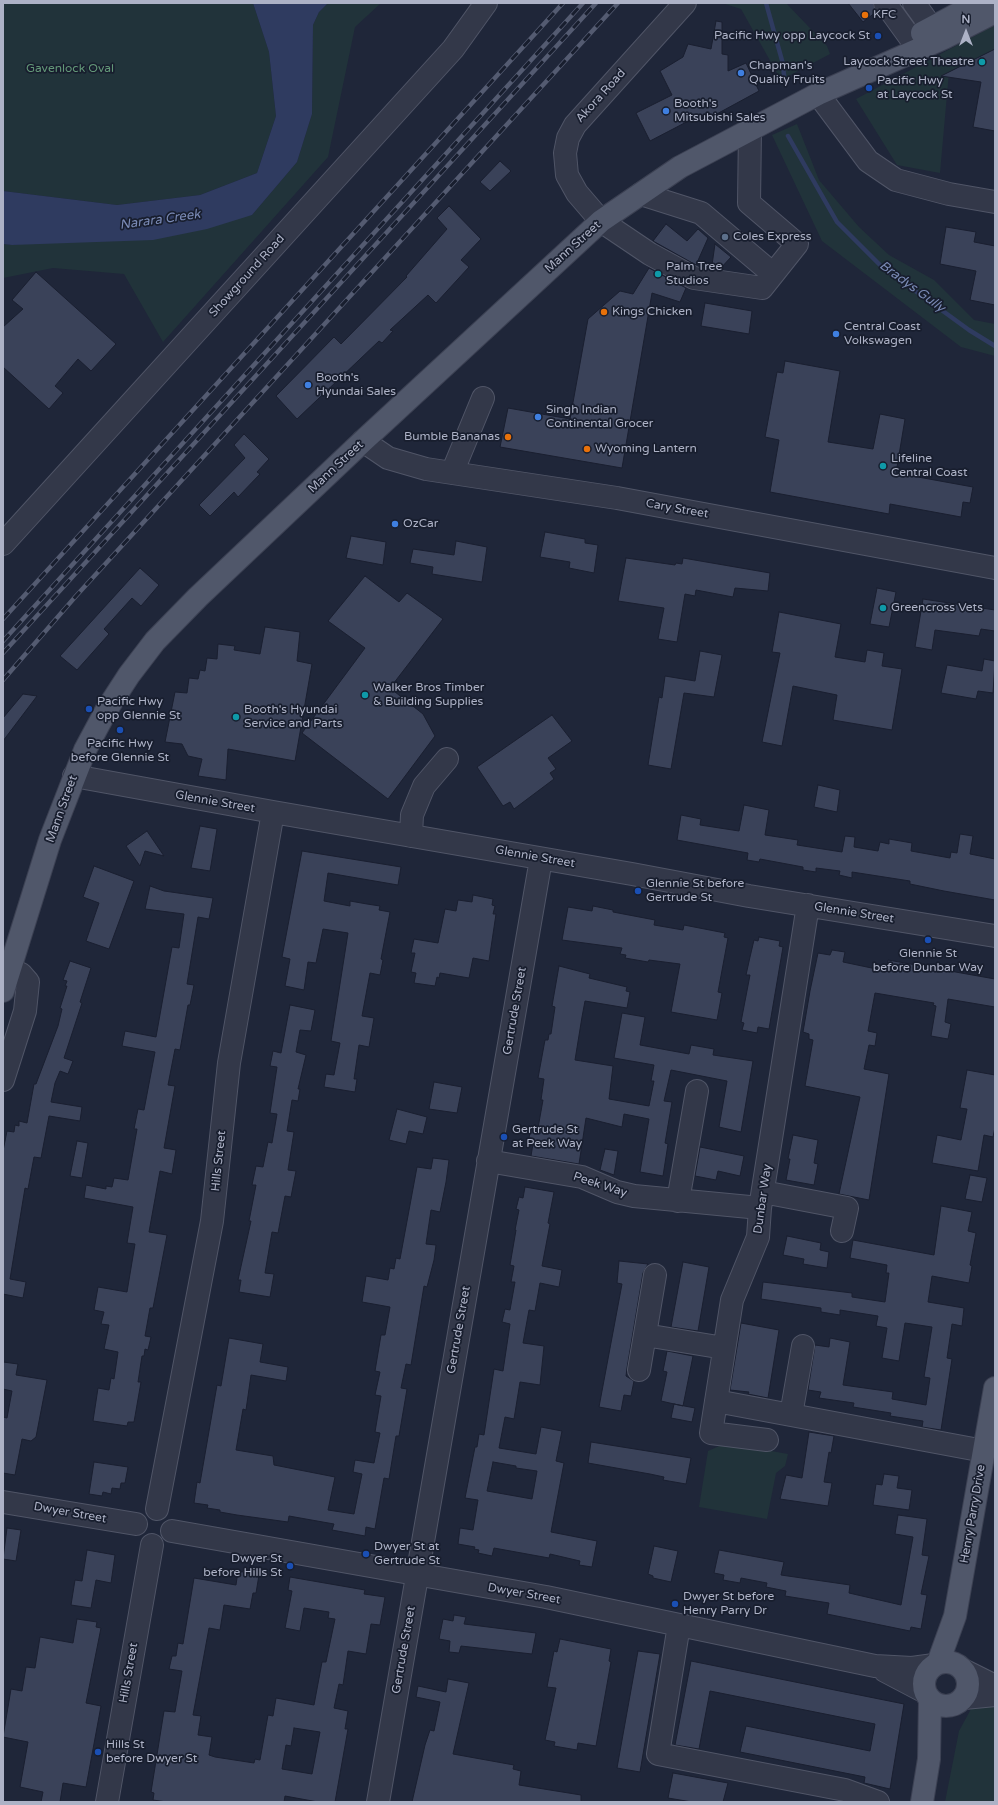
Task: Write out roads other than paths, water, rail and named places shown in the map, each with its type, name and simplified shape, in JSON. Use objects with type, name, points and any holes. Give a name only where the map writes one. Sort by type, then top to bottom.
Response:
[{"type":"main road","name":"Mann Street","points":[[818,94],[861,65],[978,3]]},
{"type":"main road","name":"Mann Street","points":[[3,991],[50,840],[85,750],[107,709],[129,675],[155,641],[198,597],[363,441],[601,222],[680,167],[818,94],[938,41],[995,12]]},
{"type":"main road","name":"Henry Parry Drive","points":[[936,1664],[955,1616],[995,1388]]},
{"type":"main road","name":"Henry Parry Drive","points":[[955,1616],[963,1669]]},
{"type":"main road","points":[[922,1802],[929,1759],[928,1696],[925,1677],[936,1664],[950,1662],[963,1669],[968,1677],[969,1688],[960,1701],[929,1759]]},
{"type":"main road","points":[[928,1696],[942,1706],[960,1701]]},
{"type":"street","name":"Showground Road","points":[[3,544],[453,49],[486,3]]},
{"type":"street","name":"Akora Road","points":[[684,3],[574,125],[568,138],[565,152],[567,175],[577,193],[601,222],[650,254],[694,278],[762,288],[773,274]]},
{"type":"street","points":[[885,3],[911,39]]},
{"type":"street","points":[[914,3],[932,28]]},
{"type":"street","points":[[818,94],[868,161],[896,180],[949,194],[995,202]]},
{"type":"street","points":[[641,194],[700,212],[773,274],[797,244],[749,203],[750,130]]},
{"type":"street","points":[[452,473],[483,398]]},
{"type":"street","name":"Cary Street","points":[[363,441],[374,450],[399,462],[426,469],[616,498],[995,568]]},
{"type":"street","points":[[411,836],[412,815],[424,786],[446,759]]},
{"type":"street","name":"Glennie Street","points":[[74,776],[541,859],[995,936]]},
{"type":"street","name":"Hills Street","points":[[157,1509],[212,1221],[229,1063],[274,812]]},
{"type":"street","name":"Gertrude Street","points":[[378,1802],[541,859]]},
{"type":"street","name":"Dunbar Way","points":[[767,1440],[711,1433],[732,1300],[758,1237],[761,1200],[808,905]]},
{"type":"street","points":[[3,1080],[25,1011],[28,982],[21,974],[9,970]]},
{"type":"street","points":[[678,1201],[697,1091]]},
{"type":"street","name":"Peek Way","points":[[488,1161],[582,1177],[617,1192],[634,1196],[678,1201],[761,1200],[847,1208],[842,1231]]},
{"type":"street","points":[[639,1370],[655,1275]]},
{"type":"street","points":[[645,1334],[724,1348]]},
{"type":"street","points":[[791,1415],[803,1346]]},
{"type":"street","points":[[716,1401],[984,1451]]},
{"type":"street","name":"Dwyer Street","points":[[3,1502],[136,1524]]},
{"type":"street","points":[[151,1509],[157,1509],[167,1514],[171,1519],[172,1531],[170,1536],[162,1543],[152,1545],[146,1543],[138,1535],[136,1524],[141,1514],[151,1509]]},
{"type":"street","name":"Dwyer Street","points":[[172,1531],[546,1597],[875,1666],[912,1668],[936,1664]]},
{"type":"street","name":"Hills Street","points":[[107,1802],[152,1545]]},
{"type":"street","points":[[679,1625],[658,1754],[845,1790],[878,1802]]},
{"type":"street","name":"Dwyer Street","points":[[875,1666],[928,1696]]},
{"type":"street","points":[[963,1669],[995,1686]]},
{"type":"street","points":[[960,1701],[995,1695]]},
{"type":"water","name":"Narara Creek","points":[[253,3],[328,3],[319,12],[313,25],[312,114],[297,162],[252,215],[207,229],[153,240],[12,245],[3,244],[3,191],[117,205],[200,195],[257,173],[276,116],[269,52]]},
{"type":"waterway","name":"Bradys Gully","points":[[766,3],[783,64],[784,76]]},
{"type":"waterway","name":"Bradys Gully","points":[[788,136],[837,222],[881,266],[969,330],[995,346]]},
{"type":"railway","points":[[3,619],[563,3]]},
{"type":"railway","points":[[3,641],[583,3]]},
{"type":"railway","points":[[3,653],[596,3]]},
{"type":"railway","points":[[3,680],[76,596],[618,3]]},
{"type":"place","name":"KFC","points":[[865,15]]},
{"type":"place","name":"Pacific Hwy opp Laycock St","points":[[878,36]]},
{"type":"place","name":"Laycock Street Theatre","points":[[982,62]]},
{"type":"place","name":"Chapman's Quality Fruits","points":[[741,73]]},
{"type":"place","name":"Pacific Hwy at Laycock St","points":[[869,88]]},
{"type":"place","name":"Booth's Mitsubishi Sales","points":[[666,111]]},
{"type":"place","name":"Coles Express","points":[[725,237]]},
{"type":"place","name":"Palm Tree Studios","points":[[658,274]]},
{"type":"place","name":"Kings Chicken","points":[[604,312]]},
{"type":"place","name":"Central Coast Volkswagen","points":[[836,334]]},
{"type":"place","name":"Booth's Hyundai Sales","points":[[308,385]]},
{"type":"place","name":"Singh Indian Continental Grocer","points":[[538,417]]},
{"type":"place","name":"Bumble Bananas","points":[[508,437]]},
{"type":"place","name":"Wyoming Lantern","points":[[587,449]]},
{"type":"place","name":"Lifeline Central Coast","points":[[883,466]]},
{"type":"place","name":"OzCar","points":[[395,524]]},
{"type":"place","name":"Greencross Vets","points":[[883,608]]},
{"type":"place","name":"Walker Bros Timber & Building Supplies","points":[[365,695]]},
{"type":"place","name":"Pacific Hwy opp Glennie St","points":[[89,709]]},
{"type":"place","name":"Booth's Hyundai Service and Parts","points":[[236,717]]},
{"type":"place","name":"Pacific Hwy before Glennie St","points":[[120,730]]},
{"type":"place","name":"Glennie St before Gertrude St","points":[[638,891]]},
{"type":"place","name":"Glennie St before Dunbar Way","points":[[928,940]]},
{"type":"place","name":"Gertrude St at Peek Way","points":[[504,1137]]},
{"type":"place","name":"Dwyer St at Gertrude St","points":[[366,1554]]},
{"type":"place","name":"Dwyer St before Hills St","points":[[290,1566]]},
{"type":"place","name":"Dwyer St before Henry Parry Dr","points":[[675,1604]]},
{"type":"place","name":"Hills St before Dwyer St","points":[[98,1752]]},
{"type":"park label","name":"Gavenlock Oval","points":[[70,69]]}]
